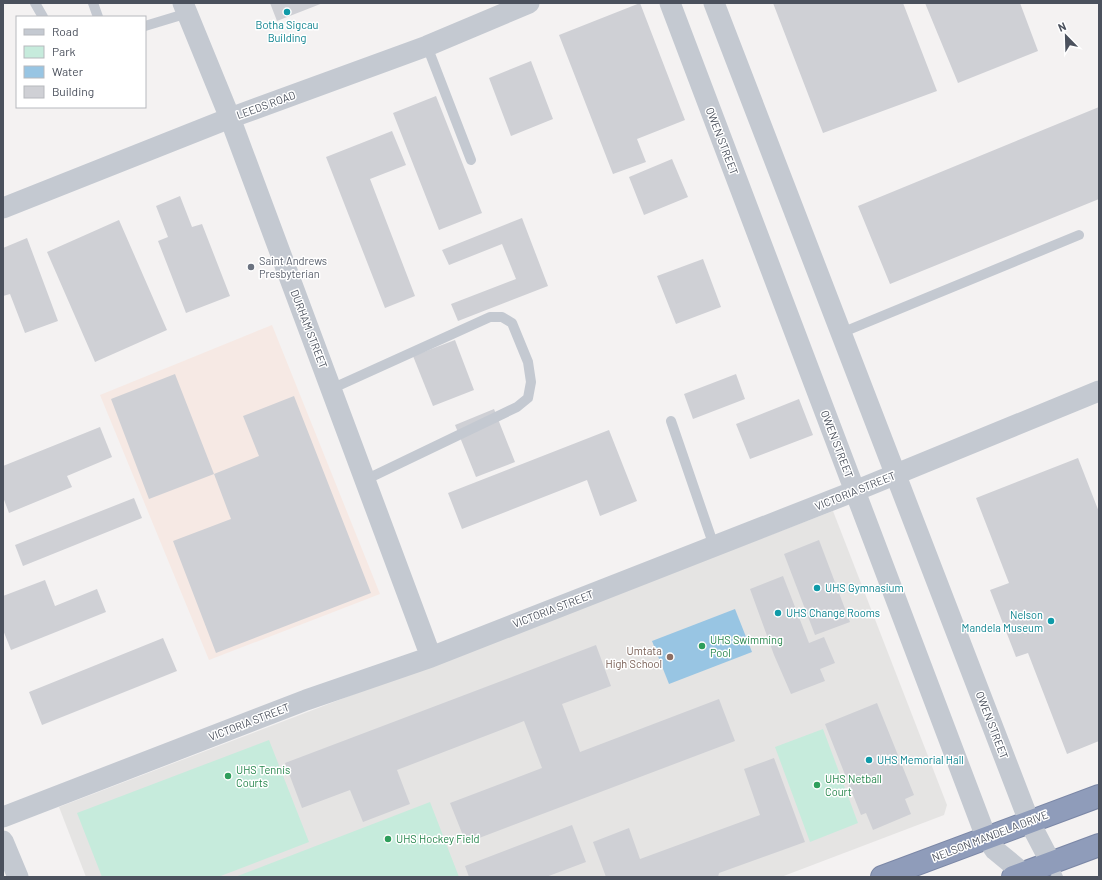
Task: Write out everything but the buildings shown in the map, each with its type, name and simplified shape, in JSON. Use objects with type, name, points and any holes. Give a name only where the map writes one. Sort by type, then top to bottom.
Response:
[{"type":"highway","name":"NELSON MANDELA DRIVE","points":[[882,877],[1099,796]]},
{"type":"highway","points":[[1020,876],[1054,870],[1099,845]]},
{"type":"street","name":"LEEDS ROAD","points":[[3,208],[230,118],[427,46],[529,3]]},
{"type":"street","name":"OWEN STREET","points":[[670,3],[986,837],[995,850],[1020,876]]},
{"type":"street","name":"OWEN STREET","points":[[714,3],[1029,821],[1054,870]]},
{"type":"street","name":"DURHAM STREET","points":[[186,8],[230,118],[431,657]]},
{"type":"street","name":"VICTORIA STREET","points":[[3,816],[306,700],[431,657],[855,491],[1099,391]]},
{"type":"street","points":[[3,841],[18,877]]},
{"type":"lane","points":[[35,3],[42,16]]},
{"type":"lane","points":[[93,3],[98,16]]},
{"type":"lane","points":[[146,26],[186,8]]},
{"type":"lane","points":[[427,46],[471,160]]},
{"type":"lane","points":[[841,333],[1079,236]]},
{"type":"lane","points":[[331,389],[490,317],[502,317],[512,323],[528,362],[531,382],[528,398],[517,407],[365,480]]},
{"type":"lane","points":[[671,421],[714,546]]},
{"type":"shaded area","points":[[272,325],[380,594],[209,660],[100,395]]},
{"type":"shaded area","name":"Umtata High School","points":[[833,511],[947,805],[944,815],[781,877],[86,877],[59,807]]},
{"type":"green space","name":"UHS Netball Court","points":[[823,729],[858,823],[810,842],[775,747]]},
{"type":"green space","name":"UHS Tennis Courts","points":[[269,740],[309,842],[218,877],[102,877],[77,813]]},
{"type":"green space","name":"UHS Hockey Field","points":[[430,802],[459,877],[235,877]]},
{"type":"water","name":"UHS Swimming Pool","points":[[735,609],[752,652],[669,684],[652,641]]},
{"type":"place","name":"Botha Sigcau Building","points":[[287,12]]},
{"type":"place","name":"Saint Andrews Presbyterian","points":[[251,267]]},
{"type":"place","name":"UHS Gymnasium","points":[[817,588]]},
{"type":"place","name":"UHS Change Rooms","points":[[778,613]]},
{"type":"place","name":"Nelson Mandela Museum","points":[[1051,621]]},
{"type":"place","name":"UHS Swimming Pool","points":[[702,646]]},
{"type":"place","name":"Umtata High School","points":[[670,657]]},
{"type":"place","name":"UHS Memorial Hall","points":[[869,760]]},
{"type":"place","name":"UHS Tennis Courts","points":[[228,776]]},
{"type":"place","name":"UHS Netball Court","points":[[817,785]]},
{"type":"place","name":"UHS Hockey Field","points":[[388,839]]}]
